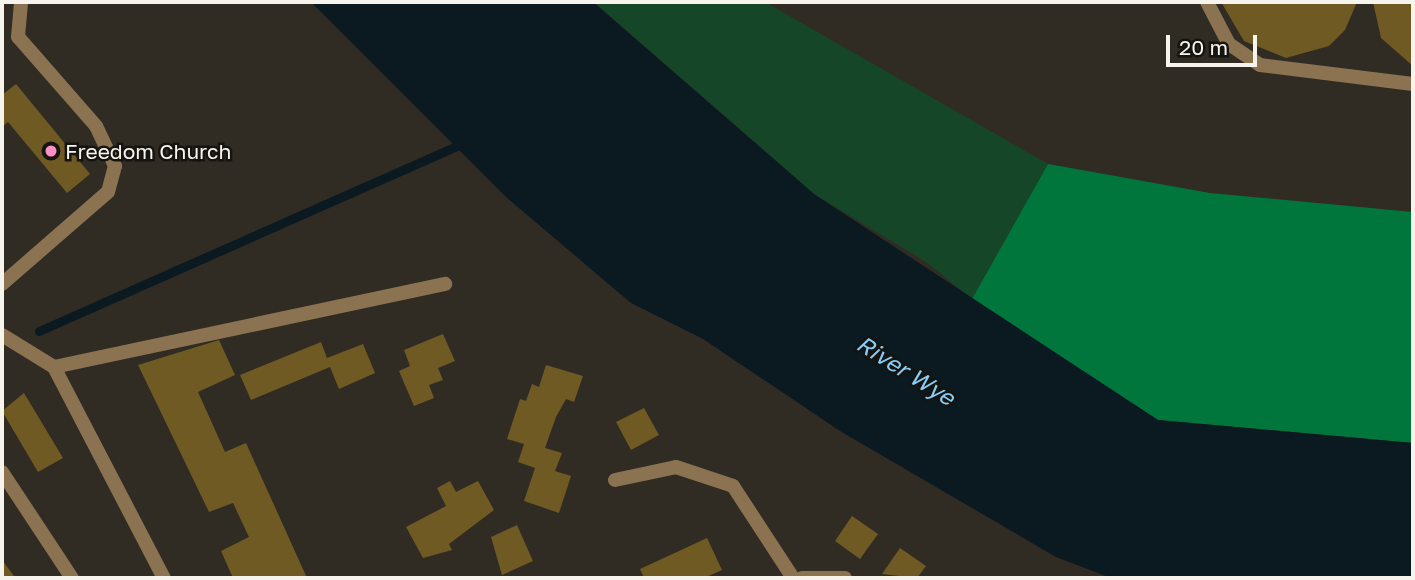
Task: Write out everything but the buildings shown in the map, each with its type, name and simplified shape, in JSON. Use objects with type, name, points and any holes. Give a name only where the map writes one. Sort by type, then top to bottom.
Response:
[{"type":"street","points":[[2,284],[108,192],[116,166],[96,126],[18,37],[21,2]]},
{"type":"street","points":[[1207,2],[1229,44],[1260,65],[1413,85]]},
{"type":"street","points":[[54,368],[445,284]]},
{"type":"street","points":[[2,335],[54,368],[164,578]]},
{"type":"street","points":[[615,480],[677,467],[733,486],[793,578]]},
{"type":"street","points":[[2,472],[72,578]]},
{"type":"street","points":[[802,578],[845,578]]},
{"type":"green space","points":[[594,2],[765,2],[1048,164],[972,299],[926,262],[814,194]]},
{"type":"green space","points":[[1048,164],[1210,193],[1413,212],[1413,443],[1158,420],[972,299]]},
{"type":"water","name":"River Wye","points":[[311,2],[593,2],[814,194],[1158,420],[1413,443],[1413,578],[1111,578],[1056,557],[840,431],[703,339],[631,303],[507,198]]},
{"type":"waterway","points":[[39,331],[466,142]]},
{"type":"place","name":"Freedom Church","points":[[51,151]]}]
